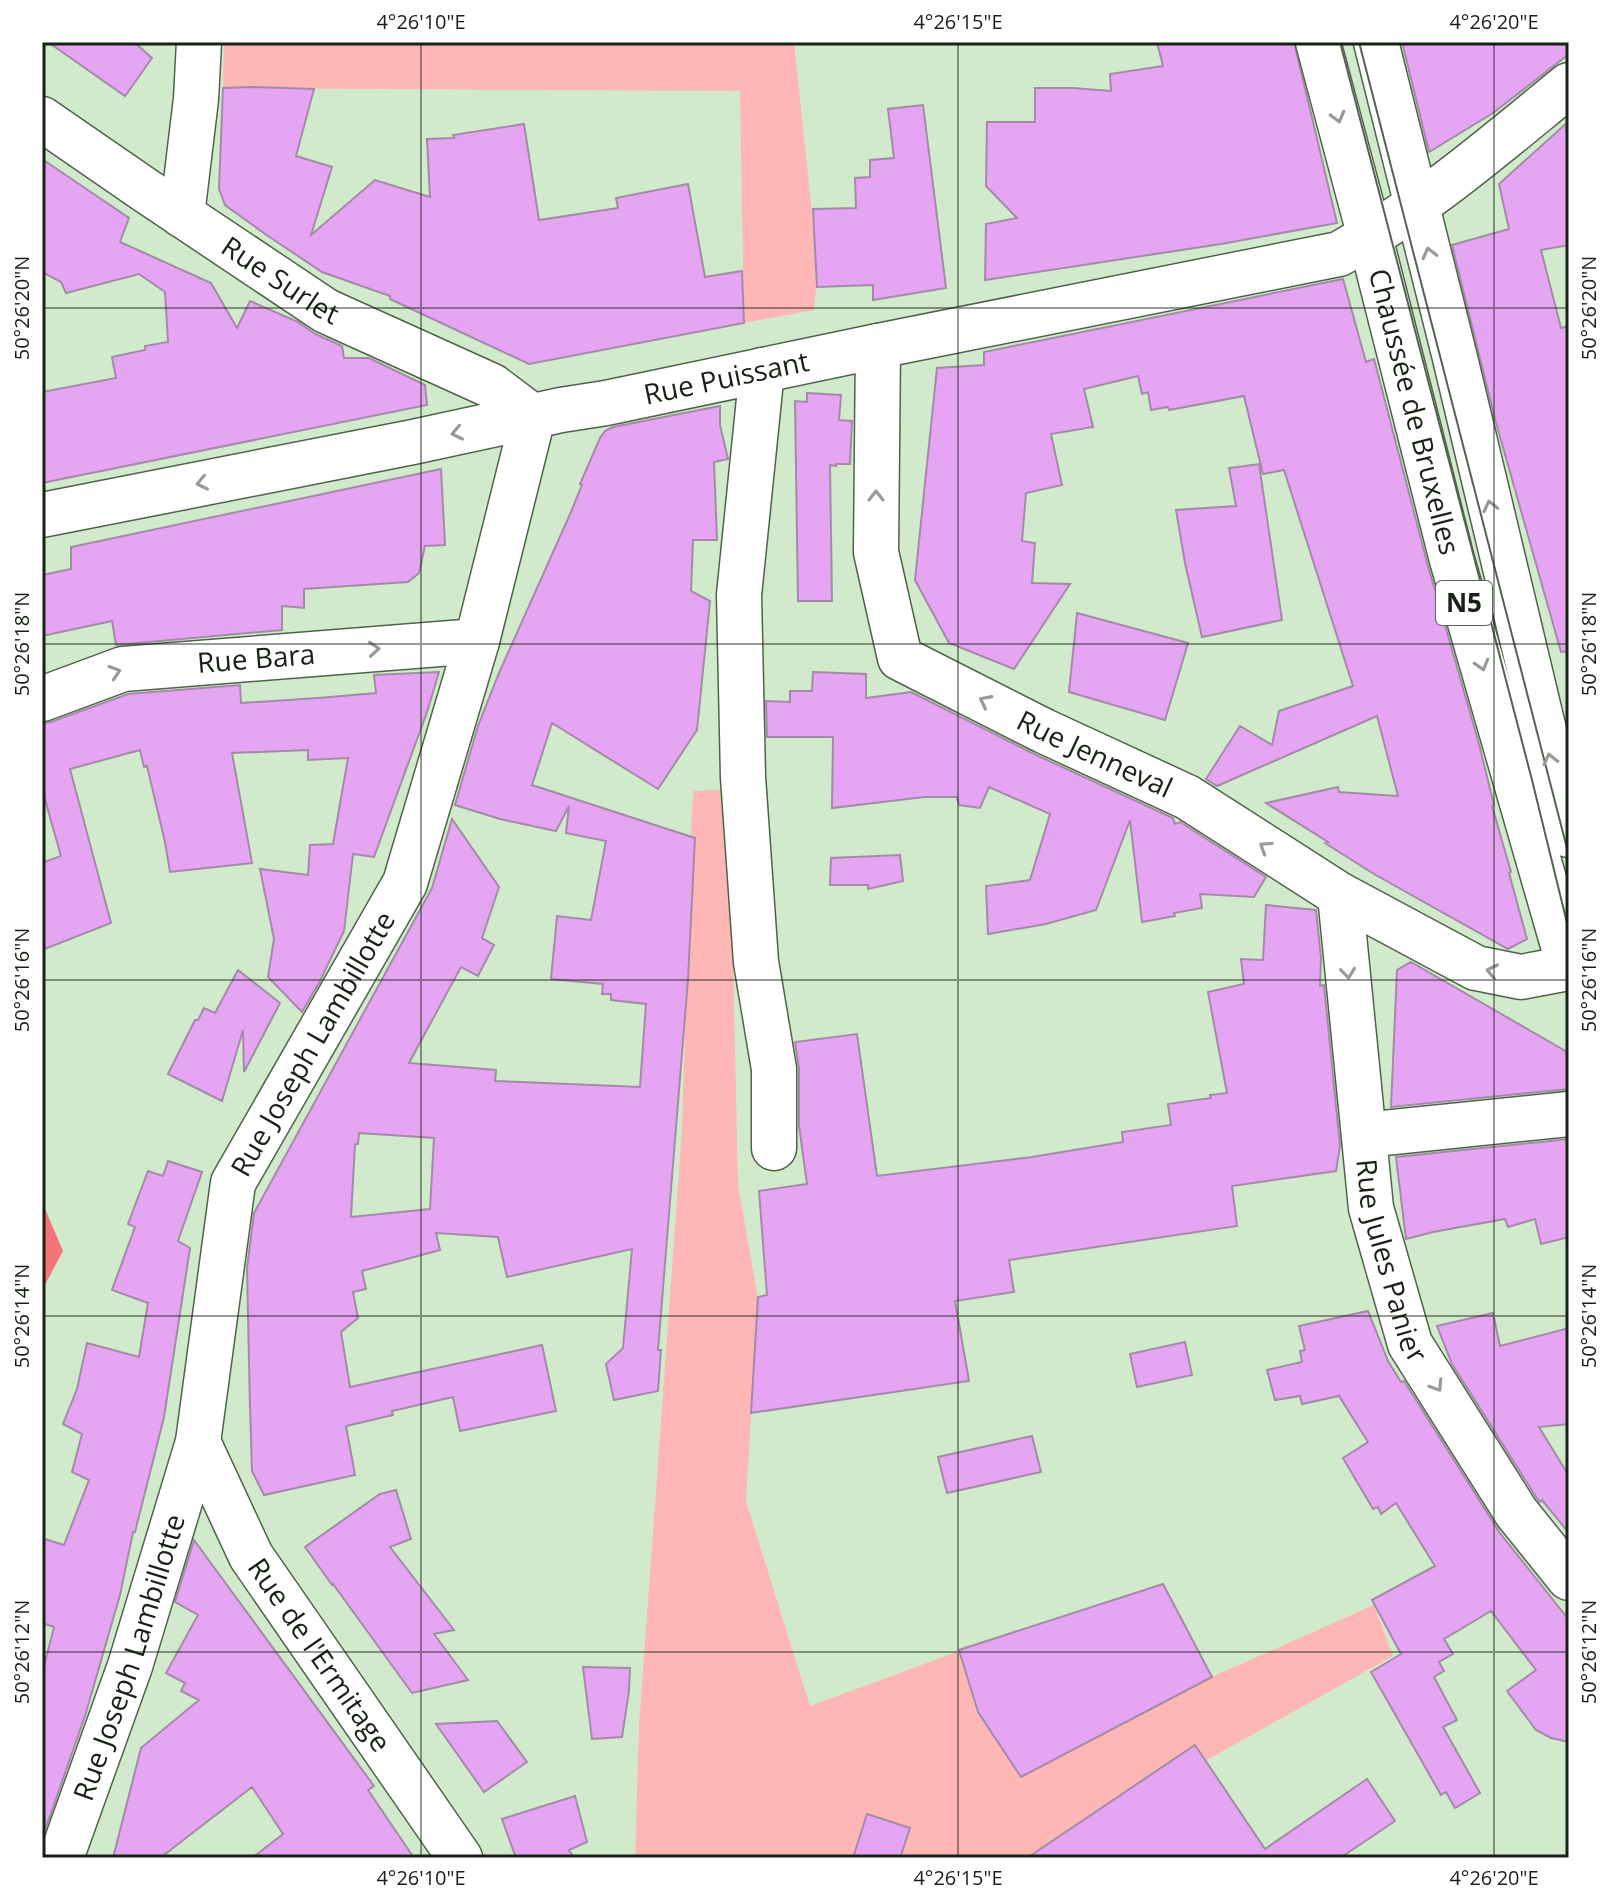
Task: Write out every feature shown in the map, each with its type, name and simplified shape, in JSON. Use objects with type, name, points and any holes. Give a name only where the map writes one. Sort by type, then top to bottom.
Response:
[{"type":"street","points":[[182,215],[196,99],[199,42]]},
{"type":"street","name":"Chaussée de Bruxelles","points":[[1318,42],[1397,219],[1569,835]]},
{"type":"street","name":"Chaussée de Bruxelles","points":[[1376,42],[1397,219],[1452,560],[1569,967]]},
{"type":"street","name":"Rue Puissant","points":[[42,515],[1339,254],[1450,183],[1569,85]]},
{"type":"street","name":"Rue Surlet","points":[[42,119],[326,311],[492,386],[533,417]]},
{"type":"street","name":"Rue Jenneval","points":[[878,346],[876,552],[900,658],[1044,731],[1187,797],[1340,895],[1476,968],[1521,977],[1569,967]]},
{"type":"street","points":[[762,370],[739,595],[744,789],[756,962],[774,1069],[774,1148]]},
{"type":"street","name":"Rue Joseph Lambillotte","points":[[61,1858],[130,1666],[198,1442],[233,1183],[405,883],[477,641],[533,417]]},
{"type":"street","name":"Rue Bara","points":[[42,699],[123,669],[477,641]]},
{"type":"street","name":"Rue Jules Panier","points":[[1340,895],[1371,1208],[1410,1344],[1516,1512],[1569,1578]]},
{"type":"street","points":[[1364,1135],[1569,1114]]},
{"type":"street","name":"Rue de l'Ermitage","points":[[198,1442],[251,1556],[460,1858]]},
{"type":"shaded area","points":[[224,42],[794,42],[814,232],[814,310],[744,323],[740,91],[223,88]]},
{"type":"shaded area","points":[[744,789],[755,942],[733,954],[738,1185],[758,1298],[746,1501],[810,1706],[959,1651],[977,1713],[1021,1777],[1212,1677],[1374,1605],[1393,1656],[1205,1761],[1194,1745],[1026,1858],[635,1858],[639,1726],[682,1130],[692,806],[694,791]]},
{"type":"shaded area","points":[[42,1202],[63,1251],[42,1290]]},
{"type":"building","points":[[48,42],[134,42],[152,58],[125,96]]},
{"type":"building","points":[[1157,42],[1294,42],[1337,223],[985,280],[986,224],[1017,218],[986,186],[987,122],[1035,122],[1035,88],[1111,91],[1110,74],[1163,66]]},
{"type":"building","points":[[1402,42],[1569,42],[1569,54],[1493,113],[1429,152]]},
{"type":"building","points":[[223,88],[314,89],[296,156],[332,167],[311,235],[375,180],[430,197],[427,139],[454,138],[453,135],[524,124],[539,220],[618,208],[616,198],[688,184],[705,277],[742,271],[744,323],[529,364],[390,299],[390,296],[322,272],[225,205],[219,189]]},
{"type":"building","points":[[923,105],[946,288],[873,300],[873,285],[817,287],[813,209],[856,208],[855,178],[870,177],[870,160],[894,158],[888,109]]},
{"type":"building","points":[[1569,121],[1569,245],[1541,250],[1561,328],[1569,326],[1569,651],[1561,652],[1495,419],[1452,245],[1509,229],[1499,184]]},
{"type":"building","points":[[42,159],[129,218],[120,242],[211,283],[237,328],[250,301],[342,346],[344,358],[369,358],[425,385],[427,405],[42,483],[42,392],[116,378],[112,357],[168,342],[165,292],[139,274],[66,293],[61,282],[42,272]]},
{"type":"building","points":[[1343,279],[1366,362],[1374,359],[1511,872],[1527,939],[1508,949],[1374,874],[1266,803],[1338,787],[1339,792],[1398,796],[1377,716],[1217,786],[1206,779],[1240,726],[1272,745],[1279,711],[1353,686],[1284,470],[1263,474],[1244,396],[1169,410],[1168,407],[1151,410],[1148,392],[1142,394],[1138,376],[1084,389],[1093,427],[1051,434],[1062,485],[1026,493],[1022,541],[1035,543],[1032,583],[1070,584],[1014,669],[949,643],[915,580],[937,368],[984,365],[984,352]]},
{"type":"building","points":[[807,393],[841,395],[839,420],[852,421],[850,464],[830,465],[832,601],[798,601],[795,401],[807,402]]},
{"type":"building","points":[[720,406],[720,425],[728,459],[714,462],[717,540],[693,540],[691,591],[710,601],[697,730],[658,789],[552,723],[532,785],[695,838],[688,979],[658,1350],[661,1350],[658,1391],[614,1400],[606,1364],[623,1348],[632,1249],[507,1277],[498,1237],[436,1233],[440,1250],[362,1271],[366,1289],[353,1292],[358,1318],[341,1332],[350,1387],[542,1345],[556,1411],[460,1431],[453,1397],[392,1411],[393,1415],[346,1426],[355,1475],[264,1495],[252,1471],[247,1268],[254,1213],[432,888],[452,819],[499,887],[482,938],[494,945],[478,976],[461,967],[409,1063],[496,1070],[495,1081],[640,1087],[646,1004],[611,1000],[611,994],[602,994],[603,984],[551,979],[557,916],[591,920],[606,841],[566,833],[569,806],[556,831],[455,805],[478,726],[499,673],[571,512],[600,438],[613,427]],"holes":[[[359,1133],[434,1138],[430,1209],[351,1217],[355,1144],[358,1144]]]},
{"type":"building","points":[[1259,464],[1282,620],[1202,637],[1176,510],[1236,506],[1229,468]]},
{"type":"building","points":[[441,469],[445,545],[425,546],[419,573],[408,582],[304,589],[304,608],[282,606],[282,630],[116,645],[112,621],[42,636],[42,575],[71,569],[71,547]]},
{"type":"building","points":[[1077,613],[1188,643],[1165,720],[1069,692]]},
{"type":"building","points":[[439,672],[374,857],[353,854],[344,931],[302,1012],[268,977],[274,939],[260,869],[308,875],[310,845],[333,844],[348,758],[308,760],[308,750],[232,753],[252,863],[170,872],[147,766],[144,767],[140,750],[70,769],[111,923],[42,950],[42,863],[61,856],[42,789],[42,723],[128,694],[240,685],[241,703],[318,698],[376,693],[374,675]]},
{"type":"building","points":[[813,672],[866,674],[866,698],[911,692],[1034,754],[1173,818],[1175,824],[1180,822],[1266,877],[1254,897],[1200,894],[1202,908],[1142,922],[1130,820],[1096,910],[1046,924],[988,934],[986,886],[1030,880],[1050,814],[989,787],[980,808],[959,805],[957,797],[924,797],[832,808],[833,737],[767,737],[766,701],[790,702],[790,691],[812,691]]},
{"type":"building","points":[[900,855],[903,881],[868,889],[868,885],[830,885],[831,858]]},
{"type":"building","points":[[1266,905],[1316,910],[1321,958],[1320,986],[1324,985],[1340,1146],[1336,1171],[1232,1186],[1237,1226],[1009,1260],[1014,1292],[955,1301],[969,1381],[751,1413],[758,1297],[767,1295],[759,1191],[807,1184],[799,1126],[799,1069],[795,1042],[857,1034],[877,1176],[1123,1142],[1122,1132],[1171,1125],[1168,1104],[1227,1093],[1208,992],[1244,984],[1241,959],[1263,960]]},
{"type":"building","points":[[1411,962],[1569,1053],[1569,1089],[1391,1107],[1397,970]]},
{"type":"building","points":[[238,970],[280,1003],[244,1072],[243,1030],[222,1101],[168,1074],[195,1020],[204,1008],[215,1013]]},
{"type":"building","points":[[1569,1139],[1569,1237],[1541,1244],[1535,1219],[1508,1227],[1505,1219],[1406,1239],[1396,1157]]},
{"type":"building","points":[[168,1161],[202,1172],[178,1241],[190,1248],[164,1417],[133,1532],[120,1595],[85,1716],[45,1830],[42,1829],[42,1674],[54,1627],[42,1623],[42,1538],[64,1545],[89,1480],[72,1472],[82,1434],[63,1424],[77,1389],[87,1343],[139,1357],[148,1303],[112,1290],[135,1227],[128,1224],[148,1171],[163,1176]]},
{"type":"building","points":[[1368,1311],[1388,1361],[1401,1382],[1404,1381],[1500,1533],[1569,1620],[1569,1742],[1536,1730],[1507,1691],[1536,1670],[1491,1611],[1444,1639],[1453,1654],[1439,1662],[1444,1671],[1434,1677],[1457,1720],[1443,1727],[1480,1793],[1455,1808],[1446,1792],[1441,1795],[1371,1672],[1401,1654],[1372,1600],[1435,1566],[1396,1503],[1381,1514],[1378,1507],[1373,1509],[1343,1458],[1368,1442],[1339,1396],[1302,1404],[1300,1396],[1275,1400],[1267,1370],[1302,1362],[1300,1351],[1305,1350],[1299,1326]]},
{"type":"building","points":[[1493,1313],[1500,1346],[1569,1328],[1569,1424],[1539,1427],[1569,1476],[1569,1533],[1536,1497],[1452,1364],[1437,1326]]},
{"type":"building","points":[[1185,1342],[1192,1375],[1137,1387],[1130,1354]]},
{"type":"building","points":[[1032,1436],[1041,1472],[947,1493],[938,1457]]},
{"type":"building","points":[[396,1490],[411,1539],[390,1547],[454,1630],[434,1634],[468,1680],[412,1693],[305,1547],[380,1494]]},
{"type":"building","points":[[194,1540],[374,1786],[368,1790],[414,1858],[252,1858],[283,1834],[252,1787],[160,1858],[113,1858],[141,1748],[199,1700],[181,1691],[185,1683],[166,1673],[198,1615],[175,1602]]},
{"type":"building","points":[[1163,1584],[1212,1677],[1021,1777],[978,1712],[959,1650]]},
{"type":"building","points":[[583,1667],[630,1668],[622,1737],[592,1739]]},
{"type":"building","points":[[497,1721],[527,1762],[484,1792],[436,1724]]},
{"type":"building","points":[[1195,1745],[1265,1849],[1367,1779],[1395,1821],[1340,1858],[1027,1858]]},
{"type":"building","points":[[575,1796],[587,1842],[569,1850],[574,1858],[516,1858],[502,1819]]},
{"type":"building","points":[[867,1814],[910,1828],[900,1858],[853,1858]]},
{"type":"tram line","points":[[1340,42],[1569,931]]},
{"type":"tram line","points":[[1359,42],[1569,856]]}]
